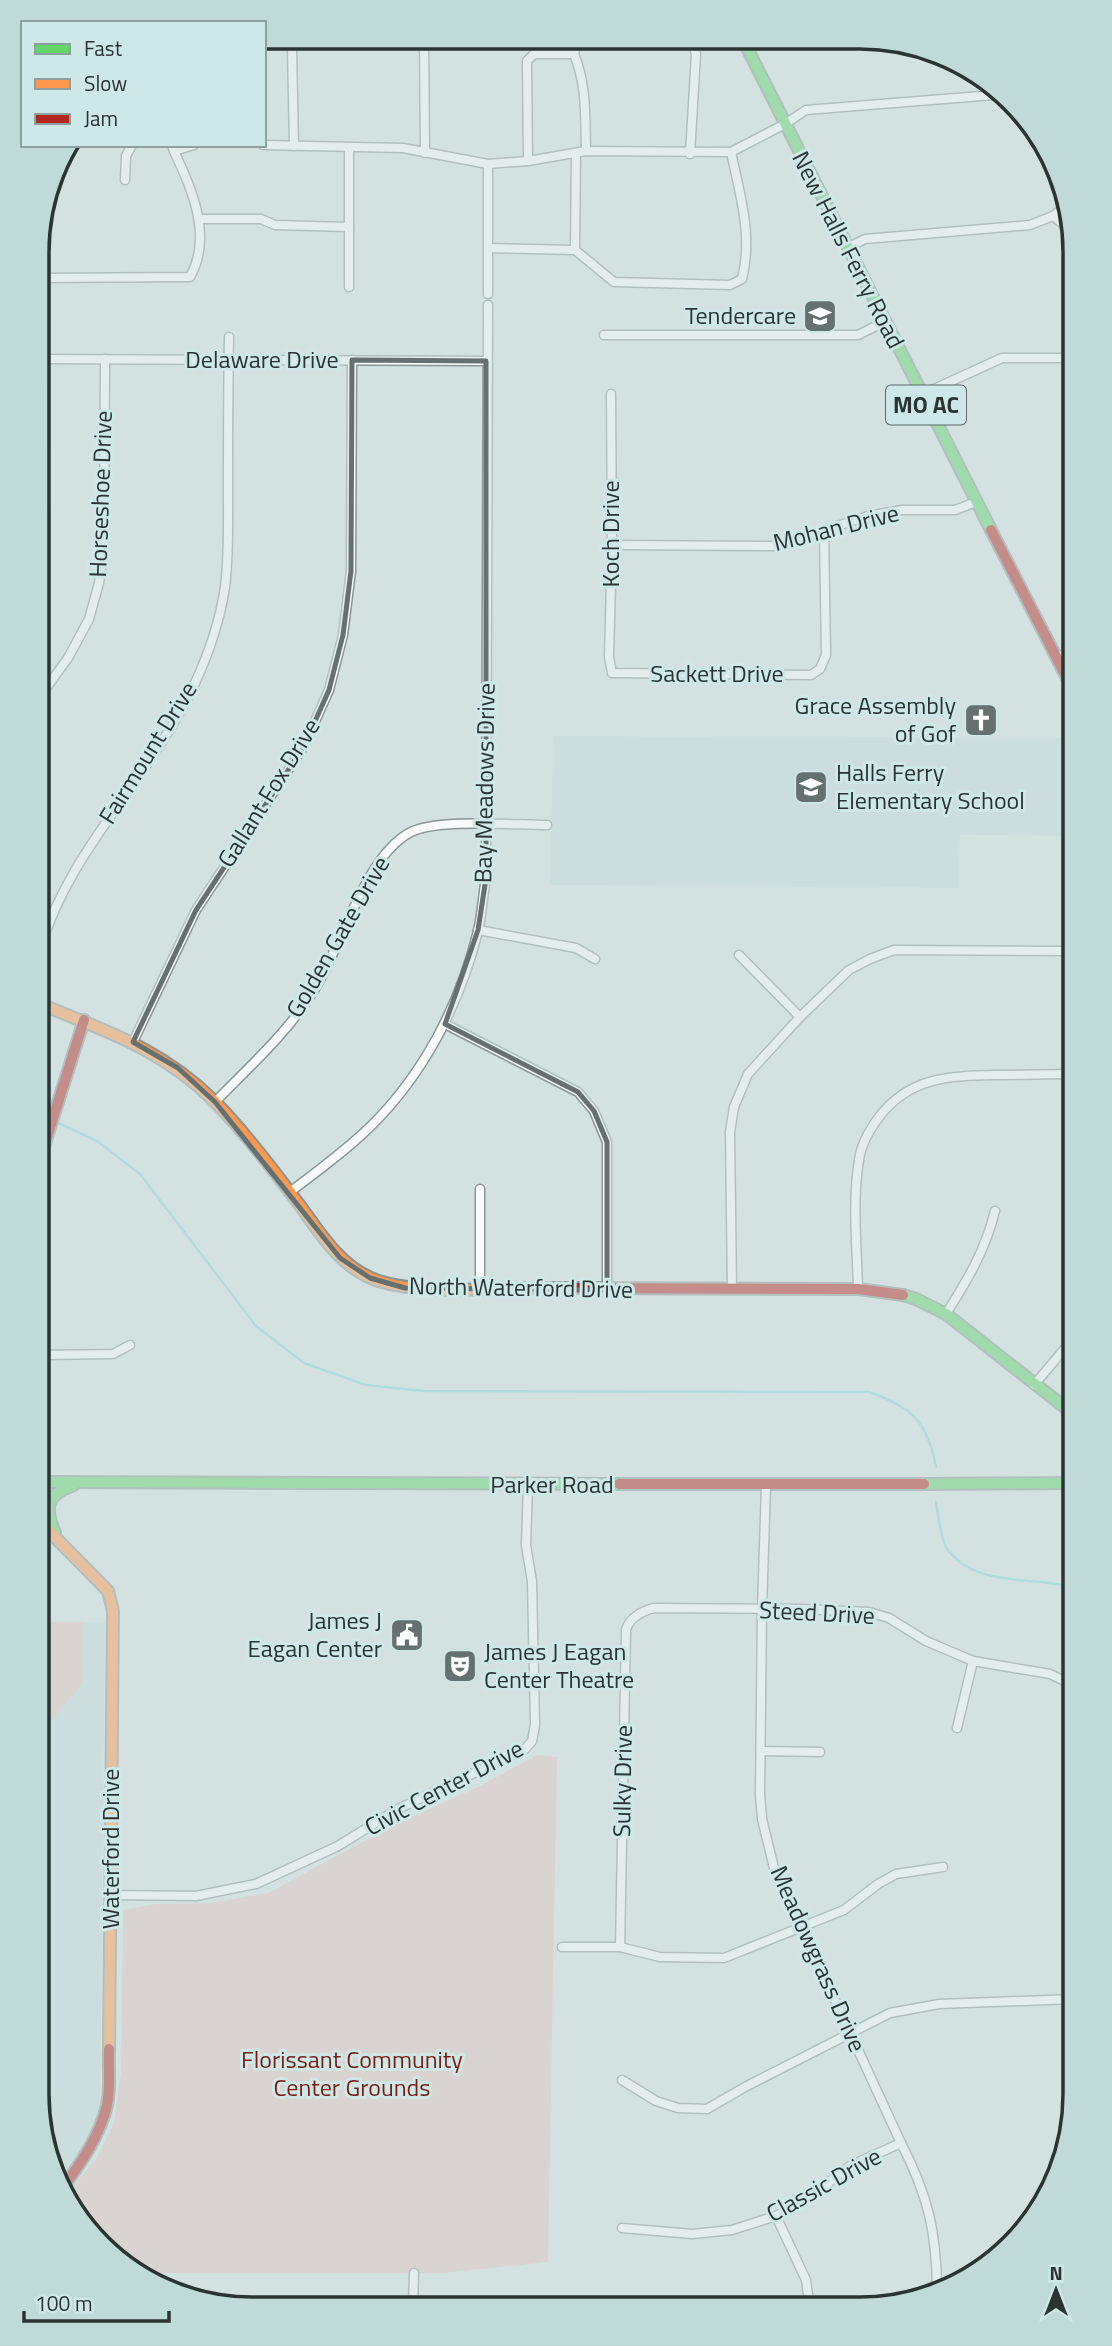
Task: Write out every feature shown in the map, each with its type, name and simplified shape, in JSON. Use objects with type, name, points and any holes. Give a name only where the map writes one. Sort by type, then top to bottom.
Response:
[{"type":"street","points":[[292,49],[294,146]]},
{"type":"street","points":[[424,49],[425,153]]},
{"type":"street","points":[[575,49],[585,96],[586,151]]},
{"type":"street","points":[[690,153],[695,49]]},
{"type":"street","name":"New Halls Ferry Road","points":[[748,49],[1063,670]]},
{"type":"street","points":[[528,161],[527,61],[534,54],[574,54]]},
{"type":"street","points":[[266,145],[403,148],[488,164],[528,161],[586,151],[731,152],[806,110],[989,95]]},
{"type":"street","points":[[125,180],[126,156],[131,147]]},
{"type":"street","points":[[348,288],[349,147]]},
{"type":"street","points":[[49,278],[190,277],[196,265],[200,219],[187,178],[173,148]]},
{"type":"street","points":[[489,248],[575,250],[614,282],[730,285],[742,279],[747,227],[731,152]]},
{"type":"street","points":[[575,250],[576,153]]},
{"type":"street","points":[[488,164],[488,294]]},
{"type":"street","points":[[847,248],[865,239],[1030,225],[1058,212]]},
{"type":"street","points":[[1053,216],[1060,222]]},
{"type":"street","points":[[200,219],[261,219],[275,225],[349,227]]},
{"type":"street","name":"Bay Meadows Drive","points":[[290,1192],[371,1126],[424,1061],[445,1024],[465,975],[478,930],[486,878],[487,825],[488,304]]},
{"type":"street","points":[[604,335],[858,335],[884,322]]},
{"type":"street","name":"Fairmount Drive","points":[[49,925],[60,897],[83,855],[165,735],[194,684],[214,636],[225,586],[228,540],[229,337]]},
{"type":"street","points":[[921,395],[1002,358],[1063,358]]},
{"type":"street","name":"Delaware Drive","points":[[49,359],[486,361]]},
{"type":"street","name":"Horseshoe Drive","points":[[49,684],[89,619],[99,583],[104,543],[104,359]]},
{"type":"street","name":"Gallant Fox Drive","points":[[133,1042],[196,910],[304,746],[329,690],[344,635],[351,571],[352,360]]},
{"type":"street","name":"Koch Drive","points":[[611,394],[612,545],[609,657],[612,673]]},
{"type":"street","name":"Mohan Drive","points":[[612,545],[776,546],[868,516],[902,510],[955,510],[976,502]]},
{"type":"street","name":"Sackett Drive","points":[[612,673],[811,675],[820,669],[826,655],[824,531]]},
{"type":"street","points":[[1057,658],[1063,654]]},
{"type":"street","name":"Golden Gate Drive","points":[[215,1102],[283,1032],[311,995],[373,869],[389,848],[410,833],[433,824],[547,825]]},
{"type":"street","points":[[478,930],[576,948],[595,959]]},
{"type":"street","points":[[732,1289],[730,1132],[734,1107],[748,1073],[800,1017],[849,970],[870,958],[894,950],[1063,951]]},
{"type":"street","points":[[739,956],[800,1017]]},
{"type":"street","name":"North Waterford Drive","points":[[49,1007],[133,1042],[178,1068],[215,1102],[290,1192],[340,1258],[370,1278],[405,1287],[607,1290],[858,1289],[890,1292],[916,1299],[946,1314],[1063,1406]]},
{"type":"street","points":[[49,1129],[84,1020]]},
{"type":"street","points":[[445,1024],[578,1092],[594,1111],[607,1142],[607,1290]]},
{"type":"street","points":[[858,1289],[856,1189],[859,1158],[869,1132],[886,1108],[904,1092],[950,1076],[1063,1074]]},
{"type":"street","points":[[480,1189],[480,1289]]},
{"type":"street","points":[[946,1314],[974,1270],[988,1237],[995,1211]]},
{"type":"street","points":[[49,1354],[113,1354],[130,1345]]},
{"type":"street","points":[[1034,1385],[1063,1351]]},
{"type":"street","name":"Parker Road","points":[[49,1482],[1063,1485]]},
{"type":"street","points":[[49,1501],[54,1494],[65,1488],[82,1483]]},
{"type":"street","name":"Civic Center Drive","points":[[111,1895],[196,1896],[256,1884],[338,1846],[394,1811],[525,1749],[532,1741],[535,1726],[532,1582],[526,1545],[528,1485]]},
{"type":"street","name":"Meadowgrass Drive","points":[[766,1486],[762,1609],[762,1819],[774,1868],[918,2176],[929,2210],[937,2263],[937,2282]]},
{"type":"street","points":[[49,1519],[58,1539]]},
{"type":"street","name":"Waterford Drive","points":[[49,1531],[108,1591],[113,1606],[108,2103],[102,2126],[68,2180]]},
{"type":"street","name":"Steed Drive","points":[[633,1618],[654,1608],[869,1612],[889,1618],[926,1642],[973,1661],[1050,1674],[1063,1680]]},
{"type":"street","name":"Sulky Drive","points":[[620,1947],[625,1641],[627,1625],[633,1618]]},
{"type":"street","points":[[957,1728],[973,1661]]},
{"type":"street","points":[[761,1751],[820,1752]]},
{"type":"street","points":[[562,1948],[620,1947],[660,1957],[724,1958],[844,1910],[896,1874],[943,1867]]},
{"type":"street","points":[[622,2080],[667,2105],[706,2109],[890,2013],[939,2004],[1063,1999]]},
{"type":"street","name":"Classic Drive","points":[[622,2228],[692,2234],[732,2230],[776,2216],[811,2196],[850,2166],[901,2143]]},
{"type":"street","points":[[776,2216],[806,2280],[808,2297]]},
{"type":"street","points":[[413,2297],[414,2273]]},
{"type":"highlighted area","points":[[352,360],[486,361],[486,878],[478,930],[445,1024],[578,1092],[594,1111],[607,1142],[607,1290],[405,1288],[370,1278],[340,1258],[215,1102],[178,1068],[133,1042],[196,910],[304,746],[329,690],[343,635],[351,571]]},
{"type":"shaded area","name":"Halls Ferry Elementary School","points":[[553,736],[1063,738],[1063,836],[960,835],[958,888],[550,885]]},
{"type":"shaded area","points":[[49,1622],[105,1622],[100,2100],[96,2121],[88,2138],[64,2172],[56,2147],[49,2094]]},
{"type":"green space","points":[[49,1622],[83,1622],[82,1684],[52,1720],[49,1720]]},
{"type":"green space","name":"Florissant Community Center Grounds","points":[[537,1755],[557,1757],[548,2262],[444,2273],[157,2273],[128,2255],[108,2238],[91,2218],[72,2187],[96,2159],[114,2123],[121,2071],[123,1910],[155,1904],[211,1903],[268,1893],[392,1826],[478,1787]]},
{"type":"waterway","points":[[56,1122],[97,1141],[140,1174],[256,1326],[304,1363],[366,1385],[424,1391],[869,1392],[907,1410],[915,1418],[928,1438],[936,1467]]},
{"type":"waterway","points":[[936,1502],[945,1545],[959,1561],[973,1570],[989,1575],[1063,1585]]},
{"type":"traffic: fast","points":[[748,49],[991,530]]},
{"type":"traffic: fast","points":[[903,1295],[946,1314],[1063,1406]]},
{"type":"traffic: fast","points":[[49,1482],[619,1484]]},
{"type":"traffic: fast","points":[[924,1484],[1063,1483]]},
{"type":"traffic: fast","points":[[55,1533],[49,1516],[50,1503],[58,1493],[74,1485]]},
{"type":"traffic: slow","points":[[49,1008],[132,1043],[194,1083],[245,1135],[336,1253],[358,1271],[388,1284],[408,1287],[453,1290],[539,1288]]},
{"type":"traffic: slow","points":[[49,1531],[108,1591],[113,1611],[109,2049]]},
{"type":"traffic: jam","points":[[991,530],[1063,670]]},
{"type":"traffic: jam","points":[[49,1131],[84,1020]]},
{"type":"traffic: jam","points":[[539,1288],[858,1289],[903,1295]]},
{"type":"traffic: jam","points":[[619,1484],[924,1484]]},
{"type":"traffic: jam","points":[[68,2181],[89,2149],[104,2116],[109,2092],[109,2049]]},
{"type":"place","name":"Tendercare","points":[[820,316]]},
{"type":"place","name":"Grace Assembly of Gof","points":[[981,720]]},
{"type":"place","name":"Halls Ferry Elementary School","points":[[811,787]]},
{"type":"place","name":"James J Eagan Center","points":[[407,1635]]},
{"type":"place","name":"James J Eagan Center Theatre","points":[[460,1666]]}]
